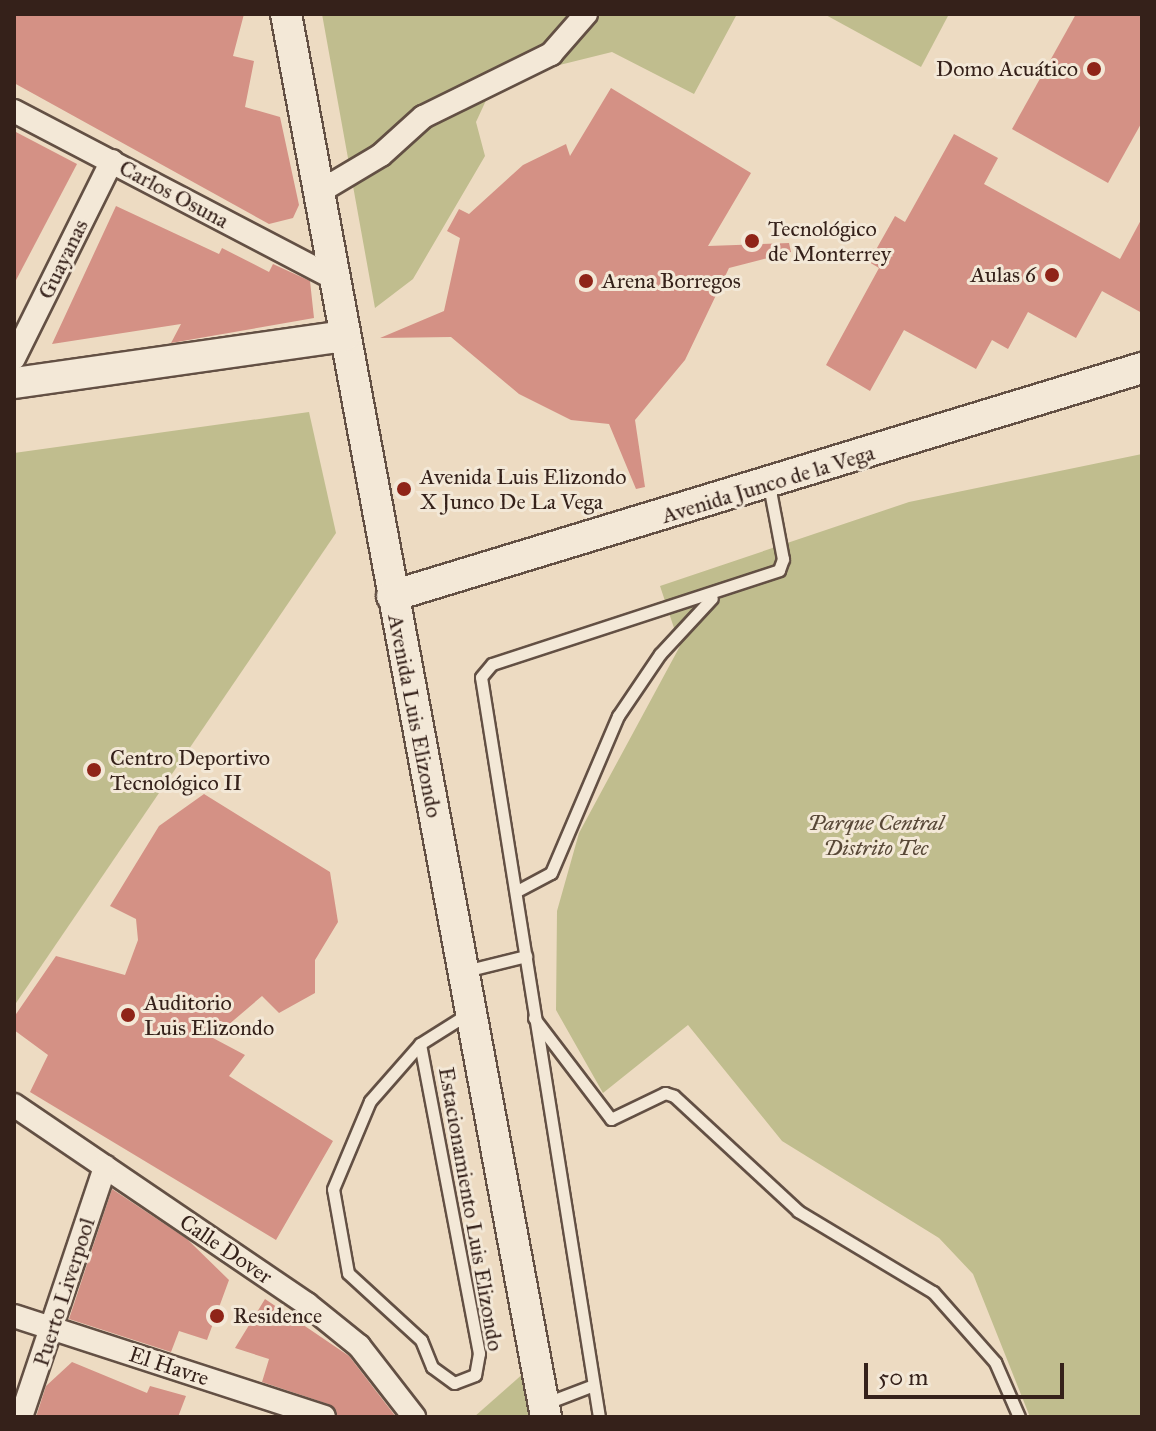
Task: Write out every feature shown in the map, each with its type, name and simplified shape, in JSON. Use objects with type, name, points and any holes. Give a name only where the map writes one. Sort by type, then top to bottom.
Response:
[{"type":"street","name":"Avenida Luis Elizondo","points":[[286,14],[545,1411]]},
{"type":"street","points":[[319,192],[381,155],[423,117],[551,54],[586,14]]},
{"type":"street","name":"Carlos Osuna","points":[[14,111],[334,278]]},
{"type":"street","name":"Guayanas","points":[[14,358],[112,161]]},
{"type":"street","points":[[14,383],[345,336]]},
{"type":"street","name":"Avenida Junco de la Vega","points":[[771,493],[1142,368]]},
{"type":"street","name":"Avenida Junco de la Vega","points":[[394,604],[1142,387]]},
{"type":"street","name":"Calle Dover","points":[[14,1105],[328,1321],[359,1346],[414,1417]]},
{"type":"street","name":"Puerto Liverpool","points":[[21,1417],[105,1167]]},
{"type":"street","name":"El Havre","points":[[14,1316],[324,1417]]},
{"type":"lane","points":[[599,1417],[591,1386],[534,1017],[484,670],[715,595],[780,568],[771,493]]},
{"type":"lane","points":[[517,891],[551,873],[572,811],[637,686],[715,595]]},
{"type":"lane","points":[[462,971],[526,956]]},
{"type":"lane","name":"Estacionamiento Luis Elizondo","points":[[420,1044],[479,1353],[475,1375],[454,1383],[432,1367],[421,1340],[348,1273],[334,1198],[370,1101],[420,1044],[470,1013]]},
{"type":"lane","points":[[534,1017],[611,1119],[665,1093],[674,1096],[798,1211],[933,1292],[995,1362],[1019,1417]]},
{"type":"lane","points":[[545,1411],[591,1386]]},
{"type":"green space","points":[[322,14],[737,14],[694,94],[612,52],[495,81],[476,122],[485,156],[413,279],[375,308]]},
{"type":"green space","points":[[824,14],[949,14],[921,67]]},
{"type":"green space","name":"Centro Deportivo Tecnológico II","points":[[309,412],[336,533],[14,1006],[14,453]]},
{"type":"green space","name":"Parque Central Distrito Tec","points":[[1142,454],[1142,1417],[1030,1417],[973,1274],[939,1238],[782,1141],[688,1025],[603,1093],[556,1010],[557,911],[579,833],[680,646],[660,586],[909,502]]},
{"type":"green space","points":[[525,1372],[542,1417],[474,1417]]},
{"type":"building","points":[[14,14],[244,14],[233,56],[254,61],[245,107],[280,117],[299,205],[293,218],[269,224],[14,83]]},
{"type":"building","name":"Domo Acuático","points":[[1076,14],[1142,14],[1142,122],[1108,183],[1012,129]]},
{"type":"building","name":"Arena Borregos","points":[[611,88],[751,173],[708,246],[789,243],[791,252],[729,268],[685,360],[635,420],[645,487],[636,489],[609,424],[571,420],[519,394],[451,337],[380,338],[444,311],[460,238],[447,231],[459,209],[469,214],[523,165],[566,144],[570,156]]},
{"type":"building","points":[[14,131],[77,164],[14,284]]},
{"type":"building","points":[[954,134],[998,158],[984,184],[1120,259],[1142,218],[1142,313],[1102,291],[1076,338],[1028,312],[1008,349],[992,340],[976,369],[904,330],[870,391],[826,365],[879,268],[869,262],[895,216],[905,222]]},
{"type":"building","points":[[116,206],[219,254],[222,248],[269,272],[273,264],[310,281],[314,318],[171,343],[181,324],[52,344]]},
{"type":"building","name":"Auditorio Luis Elizondo","points":[[204,794],[330,872],[338,922],[315,960],[315,993],[279,1013],[262,996],[213,1038],[245,1055],[229,1076],[333,1141],[276,1240],[30,1092],[48,1055],[14,1030],[14,1017],[56,956],[125,975],[138,940],[136,919],[110,906],[159,826]]},
{"type":"building","points":[[112,1189],[187,1239],[229,1280],[207,1340],[179,1331],[171,1352],[69,1319]]},
{"type":"building","points":[[265,1299],[349,1356],[396,1417],[338,1417],[328,1404],[262,1382],[269,1359],[235,1348]]},
{"type":"building","points":[[72,1362],[147,1393],[150,1386],[186,1396],[178,1417],[36,1417],[46,1386]]},
{"type":"place","name":"Domo Acuático","points":[[1094,69]]},
{"type":"place","name":"Tecnológico de Monterrey","points":[[752,241]]},
{"type":"place","name":"Aulas 6","points":[[1052,275]]},
{"type":"place","name":"Arena Borregos","points":[[586,281]]},
{"type":"place","name":"Avenida Luis Elizondo X Junco De La Vega","points":[[404,489]]},
{"type":"place","name":"Centro Deportivo Tecnológico II","points":[[94,770]]},
{"type":"place","name":"Auditorio Luis Elizondo","points":[[128,1015]]},
{"type":"place","name":"Residence","points":[[217,1316]]}]
